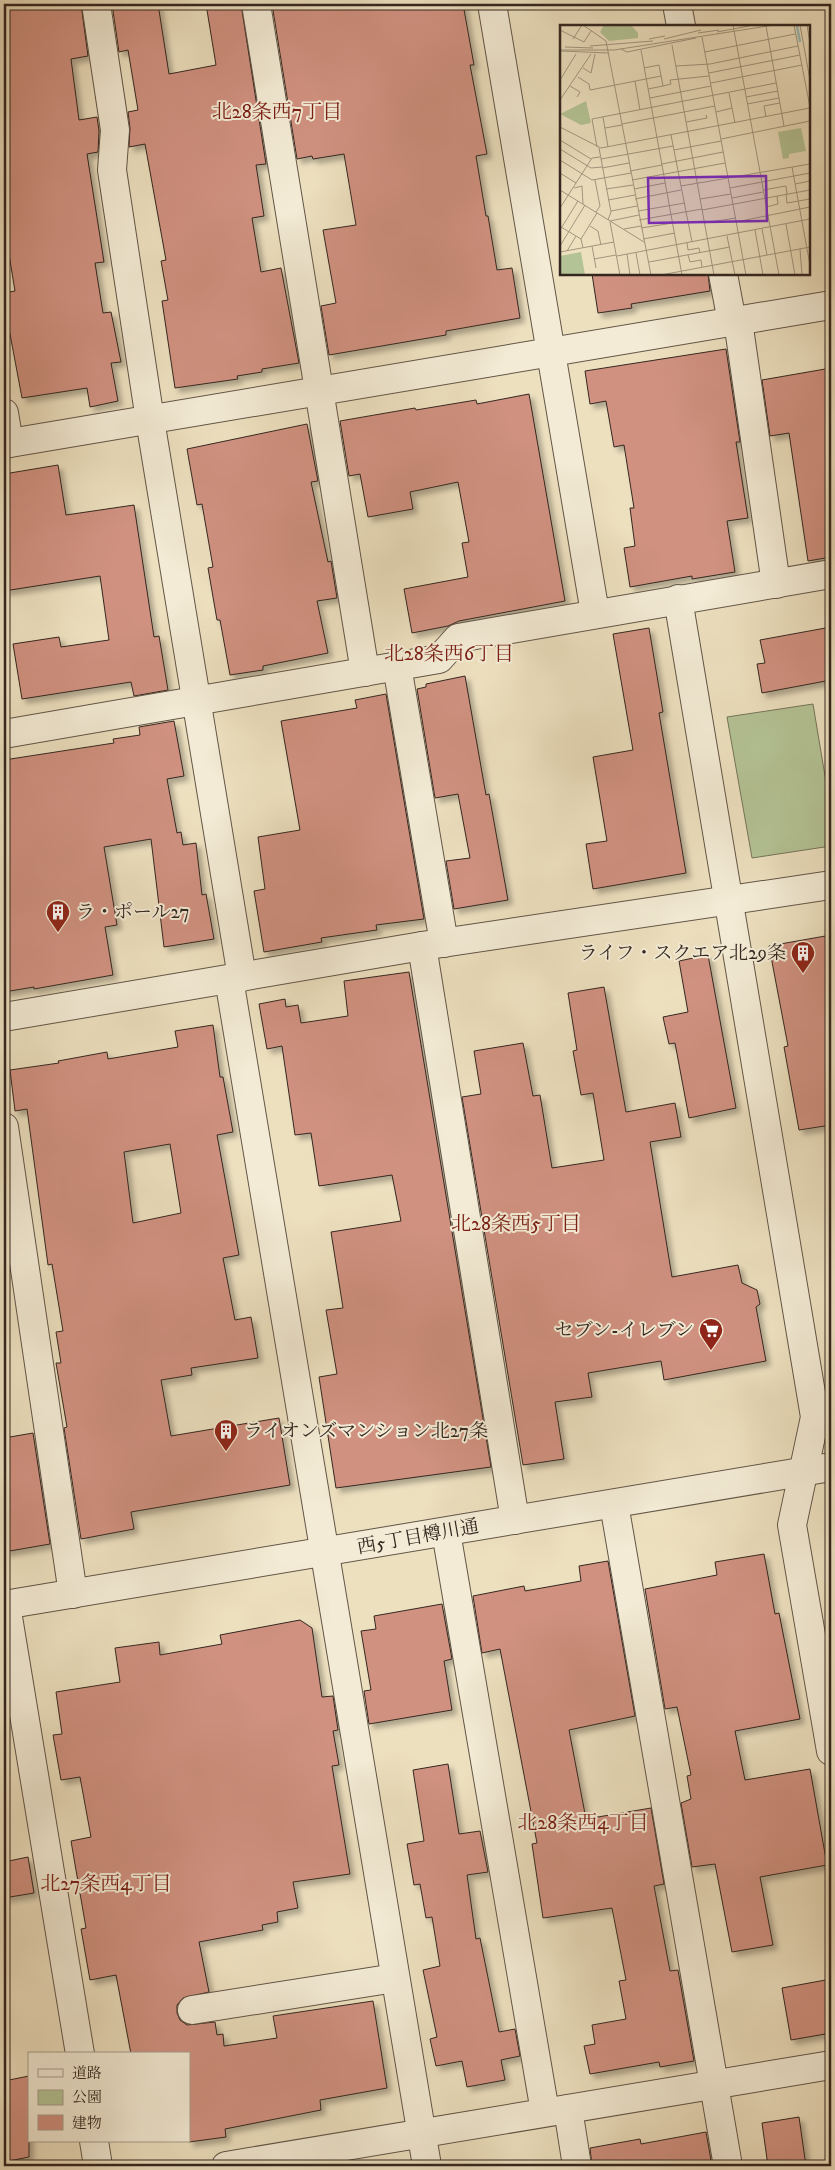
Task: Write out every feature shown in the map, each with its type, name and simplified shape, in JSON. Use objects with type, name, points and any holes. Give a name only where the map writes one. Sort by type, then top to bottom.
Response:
[{"type":"street","points":[[96,4],[115,130],[112,170],[150,420],[196,700],[236,978],[326,1552],[427,2166]]},
{"type":"street","points":[[256,4],[365,672]]},
{"type":"street","points":[[492,4],[595,613]]},
{"type":"street","points":[[677,4],[681,25]]},
{"type":"street","points":[[723,275],[735,322],[776,584]]},
{"type":"street","points":[[4,413],[6,444],[831,305]]},
{"type":"street","points":[[4,734],[439,659],[458,638],[831,574]]},
{"type":"street","points":[[678,599],[815,1417],[792,1524],[831,1751]]},
{"type":"street","points":[[398,666],[433,944],[515,1520]]},
{"type":"street","points":[[4,1017],[433,944],[831,885]]},
{"type":"street","points":[[4,1127],[73,1594]]},
{"type":"street","name":"西5丁目樽川通","points":[[5,1605],[831,1467]]},
{"type":"street","points":[[614,1504],[728,2166]]},
{"type":"street","points":[[446,1532],[556,2110],[577,2166]]},
{"type":"street","points":[[5,1605],[80,2052]]},
{"type":"street","points":[[192,2010],[395,1978]]},
{"type":"street","points":[[226,2166],[268,2163],[421,2133],[831,2065]]},
{"type":"street","points":[[94,2142],[98,2166]]},
{"type":"green space","points":[[813,704],[831,812],[831,846],[752,858],[727,717]]},
{"type":"building","points":[[4,4],[81,4],[88,56],[71,59],[79,120],[97,117],[99,131],[98,152],[87,154],[104,262],[95,263],[103,313],[111,312],[121,362],[111,363],[118,401],[90,407],[87,388],[22,398],[4,302],[4,293],[15,291],[4,224]]},
{"type":"building","points":[[112,4],[158,4],[169,74],[216,65],[206,4],[241,4],[266,164],[256,165],[264,216],[252,218],[261,272],[281,268],[299,363],[262,369],[262,372],[237,376],[238,379],[175,388],[162,301],[168,300],[161,261],[166,260],[145,144],[129,147],[130,128],[128,112],[138,110],[128,50],[119,52]]},
{"type":"building","points":[[272,4],[463,4],[474,65],[470,65],[487,154],[476,156],[486,216],[488,216],[497,270],[512,268],[520,318],[446,331],[446,335],[329,355],[321,306],[336,303],[323,230],[356,225],[344,154],[313,159],[312,156],[297,159]]},
{"type":"building","points":[[592,275],[708,275],[710,291],[631,304],[632,308],[598,313]]},
{"type":"building","points":[[726,349],[740,442],[736,442],[748,518],[727,521],[735,572],[692,579],[692,576],[630,587],[624,548],[635,546],[630,508],[634,508],[624,445],[614,447],[606,401],[590,404],[585,371]]},
{"type":"building","points":[[831,368],[831,557],[808,561],[789,433],[770,436],[762,380]]},
{"type":"building","points":[[529,394],[565,601],[459,621],[448,626],[412,633],[404,589],[468,577],[462,543],[469,542],[458,482],[410,492],[413,509],[368,517],[360,474],[349,476],[340,421],[476,400],[477,404]]},
{"type":"building","points":[[307,424],[318,481],[311,482],[328,562],[331,561],[337,598],[317,601],[328,653],[263,666],[263,670],[230,675],[220,620],[217,620],[208,568],[213,567],[202,504],[197,505],[187,449]]},
{"type":"building","points":[[58,465],[66,515],[134,505],[154,637],[159,636],[168,690],[134,696],[131,682],[22,699],[13,644],[59,637],[61,647],[109,640],[100,576],[4,591],[4,474]]},
{"type":"building","points":[[831,627],[831,680],[762,693],[757,664],[765,663],[760,640]]},
{"type":"building","points":[[649,628],[663,712],[659,713],[686,873],[593,889],[586,844],[607,841],[593,757],[633,750],[613,634]]},
{"type":"building","points":[[465,676],[486,795],[489,794],[508,900],[454,909],[446,861],[470,858],[458,794],[435,798],[417,689],[426,687],[426,684]]},
{"type":"building","points":[[386,694],[424,919],[376,925],[377,930],[321,938],[322,942],[264,952],[254,891],[265,889],[258,837],[300,830],[281,721],[357,708],[355,700]]},
{"type":"building","points":[[174,721],[184,776],[167,779],[177,833],[181,832],[183,845],[196,843],[202,895],[206,894],[214,939],[164,947],[151,839],[104,847],[117,925],[105,927],[113,975],[34,989],[34,987],[4,992],[4,760],[114,743],[113,739],[140,735],[139,727]]},
{"type":"building","points":[[831,935],[831,1125],[799,1130],[784,1047],[788,1046],[769,946]]},
{"type":"building","points":[[708,955],[736,1108],[689,1118],[675,1043],[669,1044],[663,1017],[688,1012],[679,961]]},
{"type":"building","points":[[409,972],[491,1467],[336,1488],[319,1377],[337,1374],[326,1310],[343,1308],[331,1232],[401,1221],[392,1175],[319,1186],[311,1133],[295,1135],[282,1046],[267,1049],[259,1004],[285,999],[286,1007],[298,1005],[301,1023],[348,1016],[344,981]]},
{"type":"building","points":[[604,987],[626,1112],[675,1103],[681,1137],[650,1142],[672,1277],[738,1265],[742,1283],[757,1290],[760,1304],[756,1307],[766,1361],[664,1380],[661,1361],[588,1373],[592,1397],[555,1402],[564,1459],[523,1465],[462,1097],[481,1094],[474,1051],[523,1043],[533,1096],[540,1095],[552,1168],[604,1160],[593,1093],[581,1095],[573,1051],[577,1050],[568,993]]},
{"type":"building","points":[[213,1025],[220,1077],[223,1077],[233,1132],[217,1135],[239,1255],[223,1258],[235,1320],[251,1317],[258,1358],[191,1368],[192,1375],[161,1380],[171,1436],[279,1418],[290,1485],[131,1512],[134,1529],[81,1539],[64,1428],[67,1427],[56,1363],[61,1363],[56,1332],[63,1331],[52,1264],[48,1265],[27,1109],[15,1111],[10,1070],[59,1063],[58,1061],[107,1052],[108,1059],[178,1047],[175,1031]],"holes":[[[170,1144],[181,1213],[133,1223],[124,1152]]]},
{"type":"building","points":[[33,1433],[50,1544],[4,1552],[4,1438]]},
{"type":"building","points":[[764,1554],[775,1614],[779,1613],[800,1719],[735,1731],[745,1780],[810,1769],[827,1865],[760,1877],[773,1945],[732,1952],[715,1864],[692,1867],[681,1803],[691,1799],[687,1776],[691,1775],[677,1707],[665,1709],[645,1589],[717,1575],[715,1562]]},
{"type":"building","points":[[608,1561],[635,1716],[569,1730],[586,1819],[651,1808],[664,1884],[654,1886],[670,1971],[678,1970],[694,2061],[660,2067],[659,2062],[590,2074],[584,2046],[595,2044],[592,2025],[626,2019],[619,1981],[626,1980],[612,1908],[543,1918],[532,1844],[537,1843],[500,1649],[482,1653],[473,1596],[524,1586],[525,1591],[581,1581],[579,1566]]},
{"type":"building","points":[[442,1604],[452,1659],[444,1661],[452,1710],[369,1724],[364,1691],[371,1690],[361,1631],[376,1629],[374,1616]]},
{"type":"building","points":[[300,1620],[312,1628],[322,1697],[333,1696],[338,1730],[333,1731],[339,1765],[332,1766],[350,1874],[293,1882],[298,1908],[277,1912],[278,1922],[262,1925],[263,1930],[199,1942],[209,1992],[183,1998],[177,2005],[177,2013],[180,2020],[187,2025],[215,2022],[217,2035],[223,2034],[224,2046],[277,2038],[273,2016],[373,2001],[387,2088],[320,2100],[321,2110],[225,2129],[226,2137],[190,2142],[190,2052],[131,2052],[116,1975],[90,1980],[81,1929],[86,1928],[71,1841],[91,1837],[80,1777],[61,1780],[53,1735],[62,1734],[56,1692],[120,1682],[115,1648],[159,1642],[160,1655],[222,1644],[220,1635]]},
{"type":"building","points":[[448,1764],[459,1834],[480,1831],[488,1872],[467,1875],[476,1939],[480,1938],[499,2032],[515,2029],[520,2056],[501,2060],[505,2080],[467,2087],[462,2061],[436,2066],[430,2039],[437,2037],[423,1970],[440,1966],[432,1917],[426,1918],[420,1884],[414,1885],[407,1844],[424,1841],[413,1770]]},
{"type":"building","points":[[28,1857],[34,1893],[4,1898],[4,1862]]},
{"type":"building","points":[[831,1979],[831,2033],[791,2040],[782,1988]]},
{"type":"building","points":[[28,2076],[29,2157],[4,2162],[4,2081]]},
{"type":"building","points":[[799,2117],[806,2166],[768,2166],[762,2123]]},
{"type":"building","points":[[706,2132],[712,2166],[592,2166],[590,2148],[640,2139],[641,2144]]},
{"type":"place","name":"ラ・ポール27","points":[[58,933]]},
{"type":"place","name":"ライフ・スクエア北29条","points":[[803,974]]},
{"type":"place","name":"セブン-イレブン","points":[[711,1351]]},
{"type":"place","name":"ライオンズマンション北27条","points":[[226,1452]]},
{"type":"district","name":"北28条西7丁目","points":[[277,112]]},
{"type":"district","name":"北28条西6丁目","points":[[449,654]]},
{"type":"district","name":"北28条西5丁目","points":[[516,1224]]},
{"type":"district","name":"北28条西4丁目","points":[[583,1823]]},
{"type":"district","name":"北27条西4丁目","points":[[106,1884]]}]
